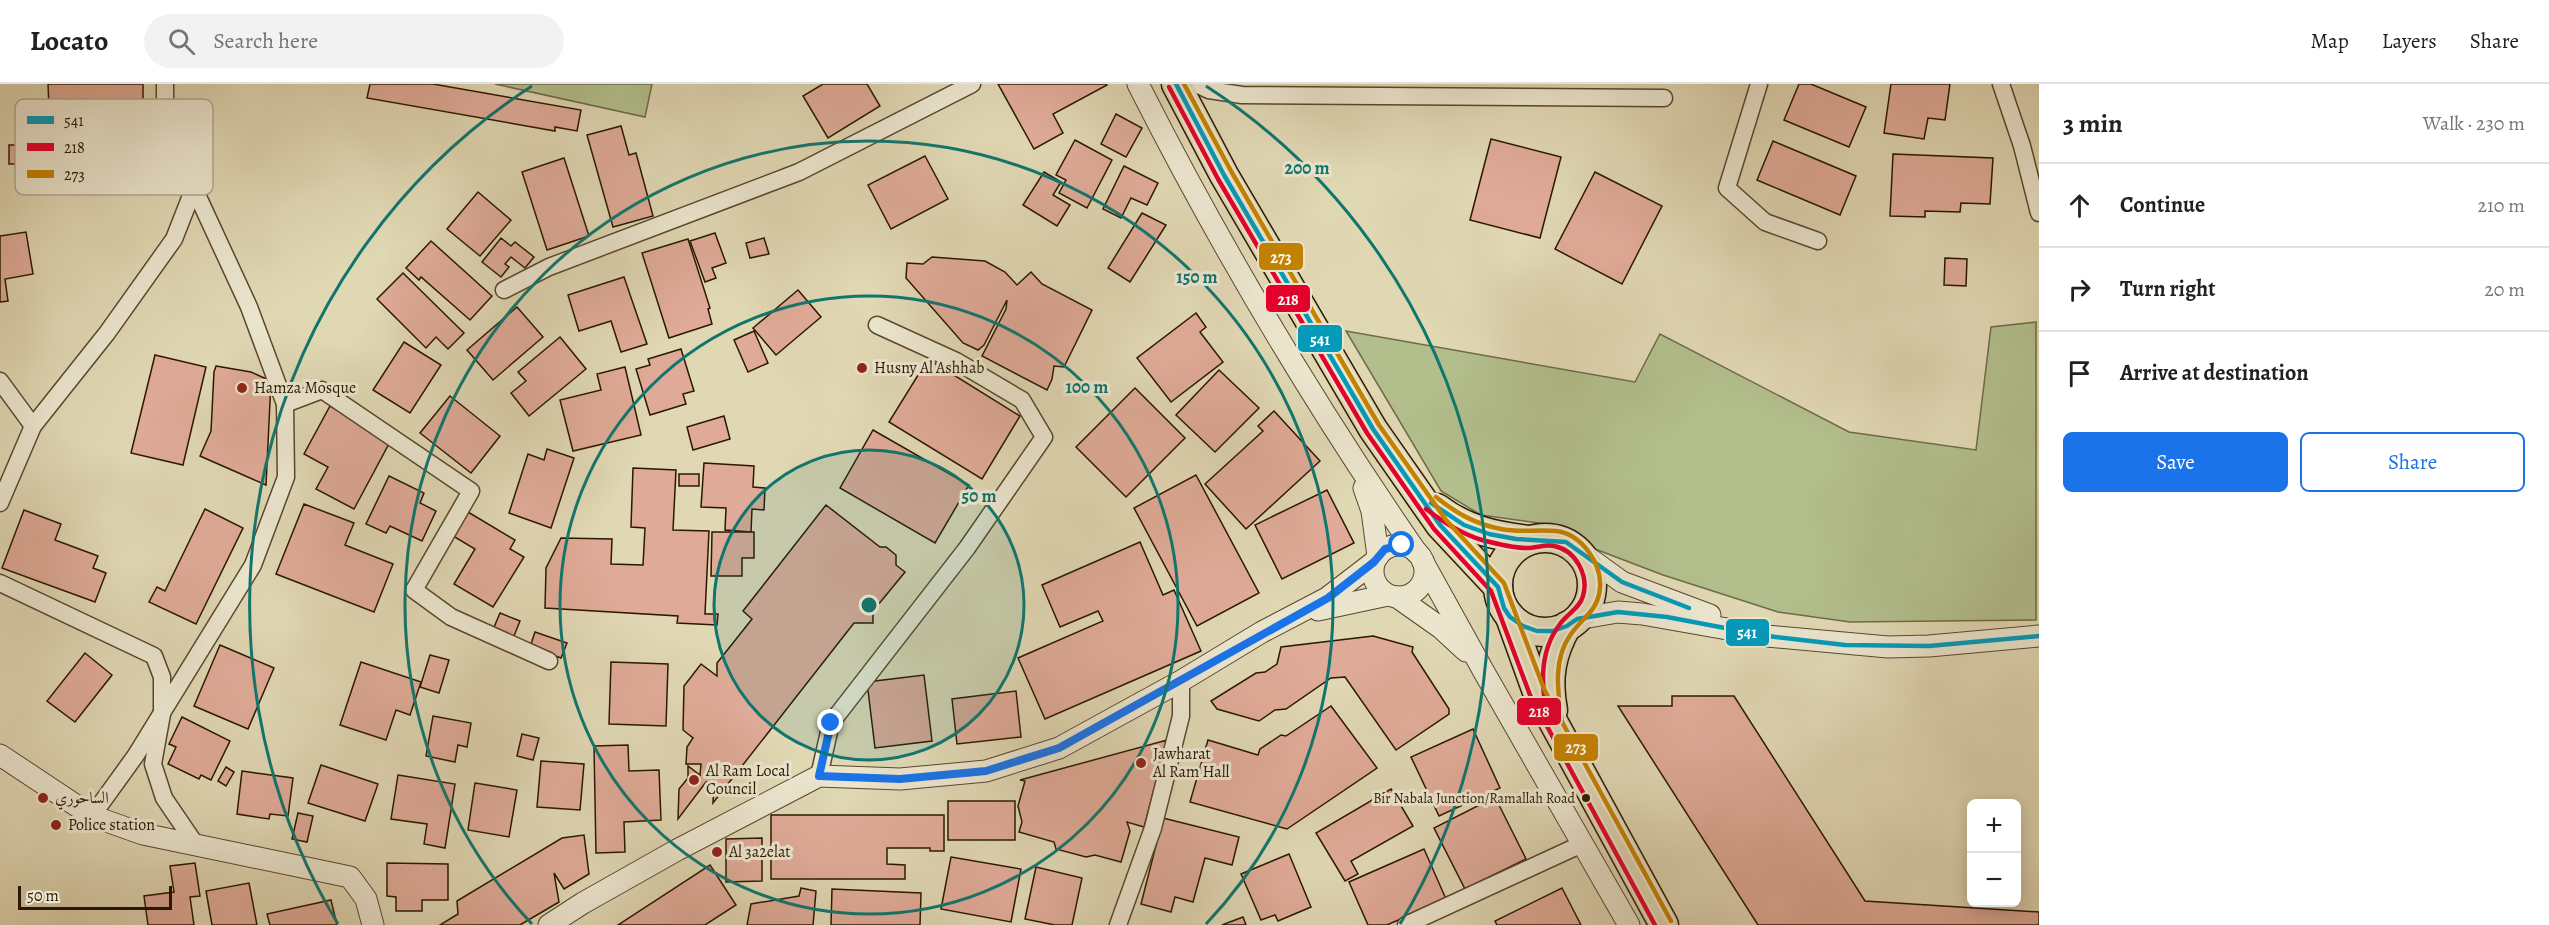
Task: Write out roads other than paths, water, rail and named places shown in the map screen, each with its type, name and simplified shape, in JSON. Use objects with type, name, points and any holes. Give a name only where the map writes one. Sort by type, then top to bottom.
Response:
[{"type":"highway","points":[[1176,84],[1224,175],[1373,429],[1410,485],[1461,549],[1498,587]]},
{"type":"highway","points":[[1410,485],[1454,521],[1479,532],[1530,540],[1556,539],[1575,548],[1586,561],[1592,576],[1592,592],[1587,607],[1572,623],[1552,657],[1550,674],[1555,724]]},
{"type":"highway","points":[[1530,540],[1517,547],[1506,558],[1500,572],[1498,587],[1504,608],[1510,617],[1537,692],[1664,925]]},
{"type":"highway","points":[[1510,617],[1523,626],[1537,631],[1553,631],[1572,623]]},
{"type":"street","points":[[504,290],[549,267],[799,172],[972,84]]},
{"type":"street","points":[[1138,84],[1197,195],[1356,464],[1420,556],[1629,925]]},
{"type":"street","points":[[1196,84],[1209,90],[1242,95],[1375,90],[1599,91],[1664,98]]},
{"type":"street","points":[[1759,84],[1726,188],[1765,222],[1818,241]]},
{"type":"street","points":[[2001,84],[2022,147],[2039,213]]},
{"type":"street","points":[[0,502],[33,426],[107,333],[174,239],[191,195]]},
{"type":"street","points":[[92,816],[136,755],[253,564],[286,477],[285,404],[249,307],[197,195]]},
{"type":"street","points":[[819,776],[831,723],[967,548],[1044,437],[1022,400],[956,361],[877,325]]},
{"type":"street","points":[[0,381],[33,426]]},
{"type":"street","points":[[285,404],[322,390],[471,492],[414,591],[451,617],[549,662]]},
{"type":"street","points":[[1356,464],[1372,510],[1376,559],[1374,579],[1378,587],[1441,628],[1464,648],[1484,672]]},
{"type":"street","points":[[549,925],[677,849],[819,776],[900,779],[986,771],[1059,748],[1181,681],[1262,632],[1328,598],[1385,549],[1402,545],[1420,556],[1425,568],[1422,584],[1409,595],[1331,606],[1290,619],[1262,632]]},
{"type":"street","points":[[1575,548],[1622,582],[1767,636]]},
{"type":"street","points":[[0,583],[154,656],[162,676],[162,714],[153,764],[164,798],[196,845]]},
{"type":"street","points":[[1572,623],[1618,612],[1642,614],[1767,636],[1887,647],[1929,646],[2039,636]]},
{"type":"street","points":[[1118,925],[1153,828],[1181,716],[1181,681]]},
{"type":"street","points":[[0,755],[92,816],[143,834],[350,877],[366,899],[373,925]]},
{"type":"street","points":[[1406,925],[1582,844]]},
{"type":"place","name":"Husny Al Ashhab","points":[[862,368]]},
{"type":"place","name":"Hamza Mosque","points":[[242,388]]},
{"type":"place","name":"Jawharat Al Ram Hall","points":[[1141,763]]},
{"type":"place","name":"Al Ram Local Council","points":[[694,780]]},
{"type":"place","name":"الساحوري","points":[[43,798]]},
{"type":"place","name":"Bir Nabala Junction/Ramallah Road","points":[[1586,798]]},
{"type":"place","name":"Police station","points":[[56,825]]},
{"type":"place","name":"Al 3a2elat","points":[[717,852]]}]
